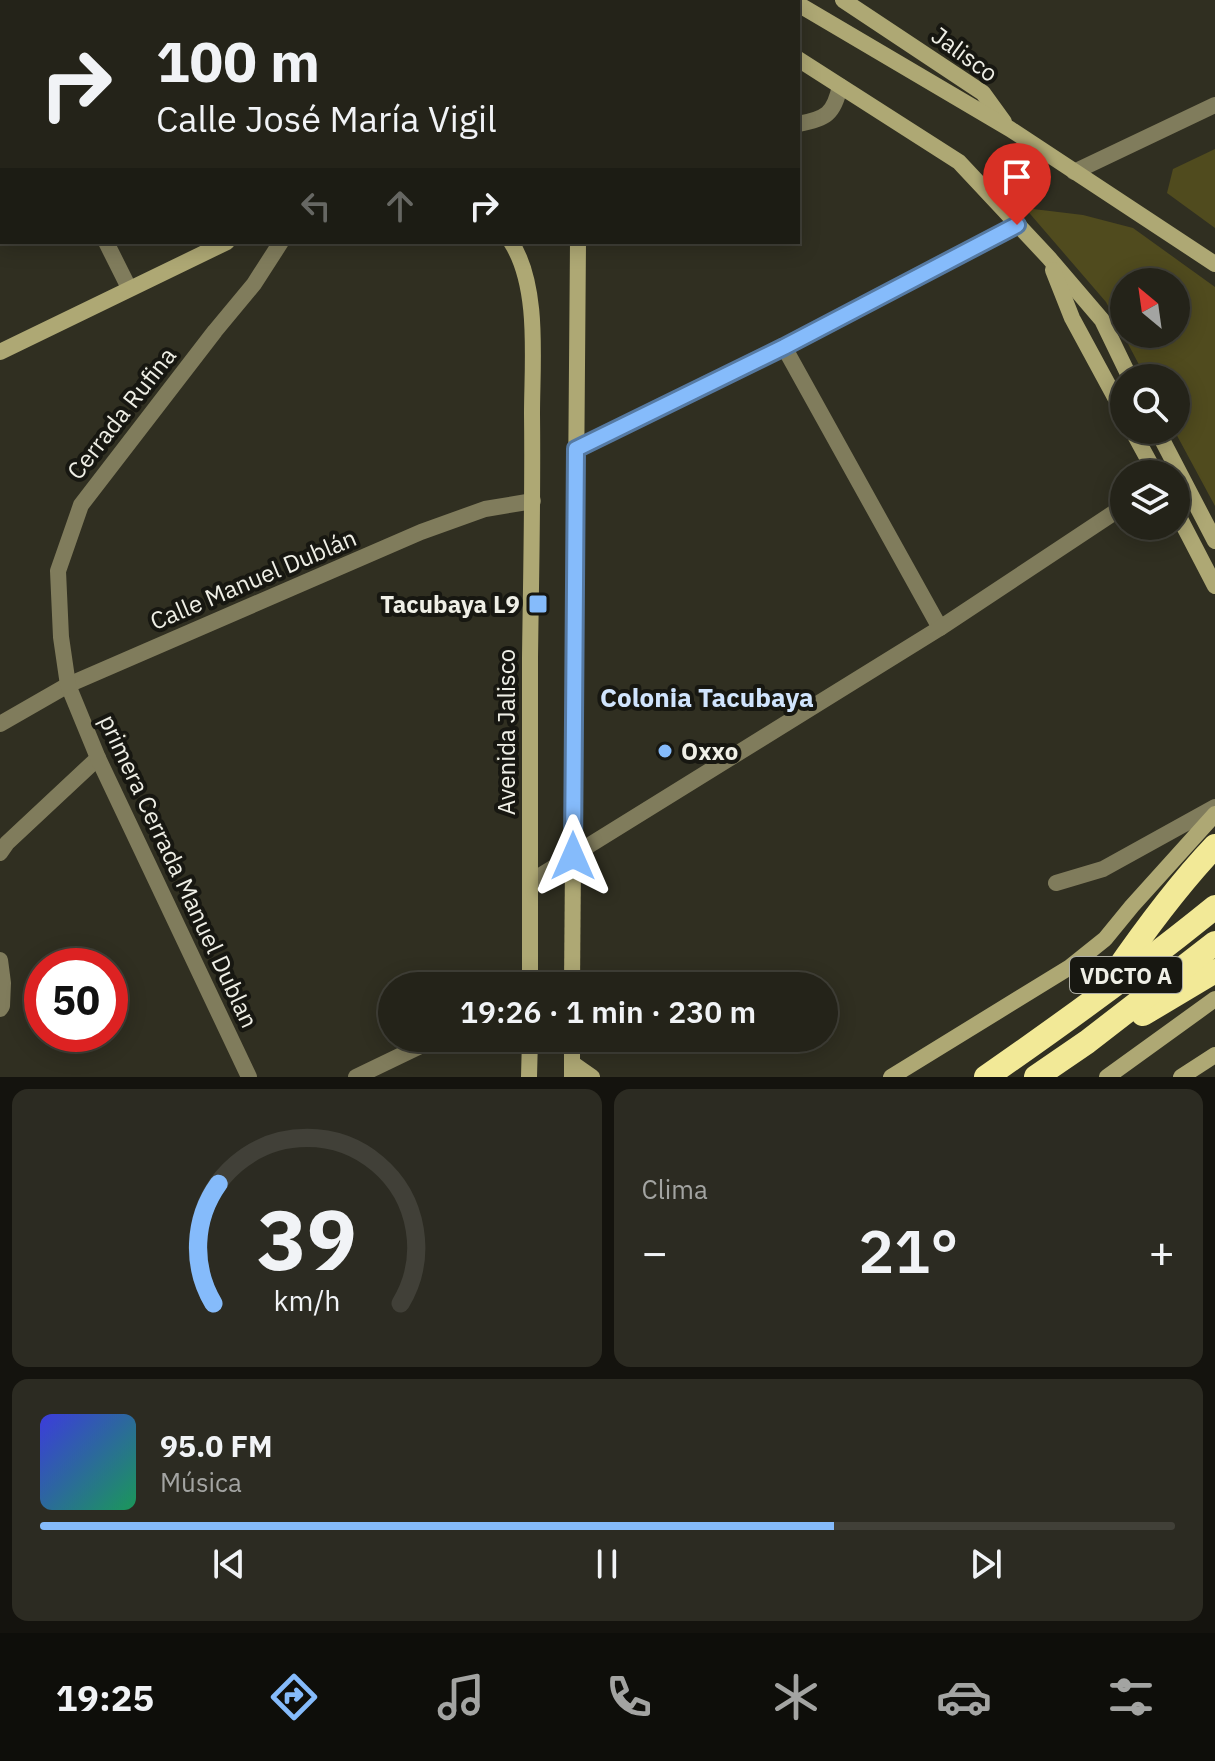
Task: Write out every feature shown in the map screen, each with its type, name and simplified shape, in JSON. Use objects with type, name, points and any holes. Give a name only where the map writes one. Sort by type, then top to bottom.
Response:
[{"type":"highway","points":[[1101,993],[1140,937],[1215,846]]},
{"type":"highway","name":"VDCTO A","points":[[986,1077],[1215,907]]},
{"type":"highway","name":"VDCTO A","points":[[1044,1071],[1087,1042],[1215,943]]},
{"type":"highway","points":[[1087,1042],[1156,1008],[1215,971]]},
{"type":"main road","name":"Jalisco","points":[[843,0],[983,93],[1010,129]]},
{"type":"main road","points":[[800,5],[1010,129],[1215,264]]},
{"type":"main road","points":[[800,60],[959,162],[1102,320],[1123,364]]},
{"type":"main road","points":[[0,352],[223,244]]},
{"type":"main road","name":"Avenida Jalisco","points":[[512,244],[529,287],[532,338],[530,972]]},
{"type":"main road","points":[[572,972],[578,244]]},
{"type":"main road","points":[[1049,258],[1072,318],[1110,388]]},
{"type":"main road","points":[[1164,444],[1215,541]]},
{"type":"main road","points":[[1190,538],[1215,586]]},
{"type":"main road","points":[[891,1077],[1088,954],[1120,923],[1215,814]]},
{"type":"main road","points":[[1107,1077],[1215,999]]},
{"type":"main road","points":[[529,1077],[530,1052]]},
{"type":"main road","points":[[1181,1077],[1215,1055]]},
{"type":"main road","points":[[572,1070],[592,1077]]},
{"type":"street","points":[[800,124],[827,116],[836,103],[840,86]]},
{"type":"street","points":[[1074,172],[1215,105]]},
{"type":"street","points":[[576,449],[784,347],[1017,225]]},
{"type":"street","points":[[107,244],[129,288]]},
{"type":"street","name":"Cerrada Rufina","points":[[68,685],[61,637],[58,571],[81,505],[254,284],[280,244]]},
{"type":"street","points":[[784,347],[940,628]]},
{"type":"street","name":"Calle Manuel Dublán","points":[[0,724],[68,685],[421,532],[485,509],[533,501]]},
{"type":"street","points":[[530,882],[940,628],[1110,515]]},
{"type":"street","name":"primera Cerrada Manuel Dublan","points":[[68,685],[98,758],[249,1077]]},
{"type":"street","points":[[0,853],[98,758]]},
{"type":"street","points":[[1056,883],[1103,869],[1215,807]]},
{"type":"street","points":[[0,960],[3,983],[0,1009]]},
{"type":"street","points":[[356,1077],[408,1052]]},
{"type":"shaded area","points":[[1215,149],[1215,228],[1167,193],[1173,169]]},
{"type":"shaded area","points":[[1025,208],[1083,215],[1133,228],[1189,268],[1110,268],[1110,310]]},
{"type":"shaded area","points":[[1190,269],[1215,287],[1215,506],[1182,444],[1190,444],[1190,364],[1139,364],[1130,348],[1190,348]]},
{"type":"place","name":"Tacubaya L9","points":[[538,604]]},
{"type":"place","name":"Oxxo","points":[[665,751]]},
{"type":"district","name":"Colonia Tacubaya","points":[[707,697]]},
{"type":"route","points":[[573,856],[576,449],[784,347],[1017,225]]}]
